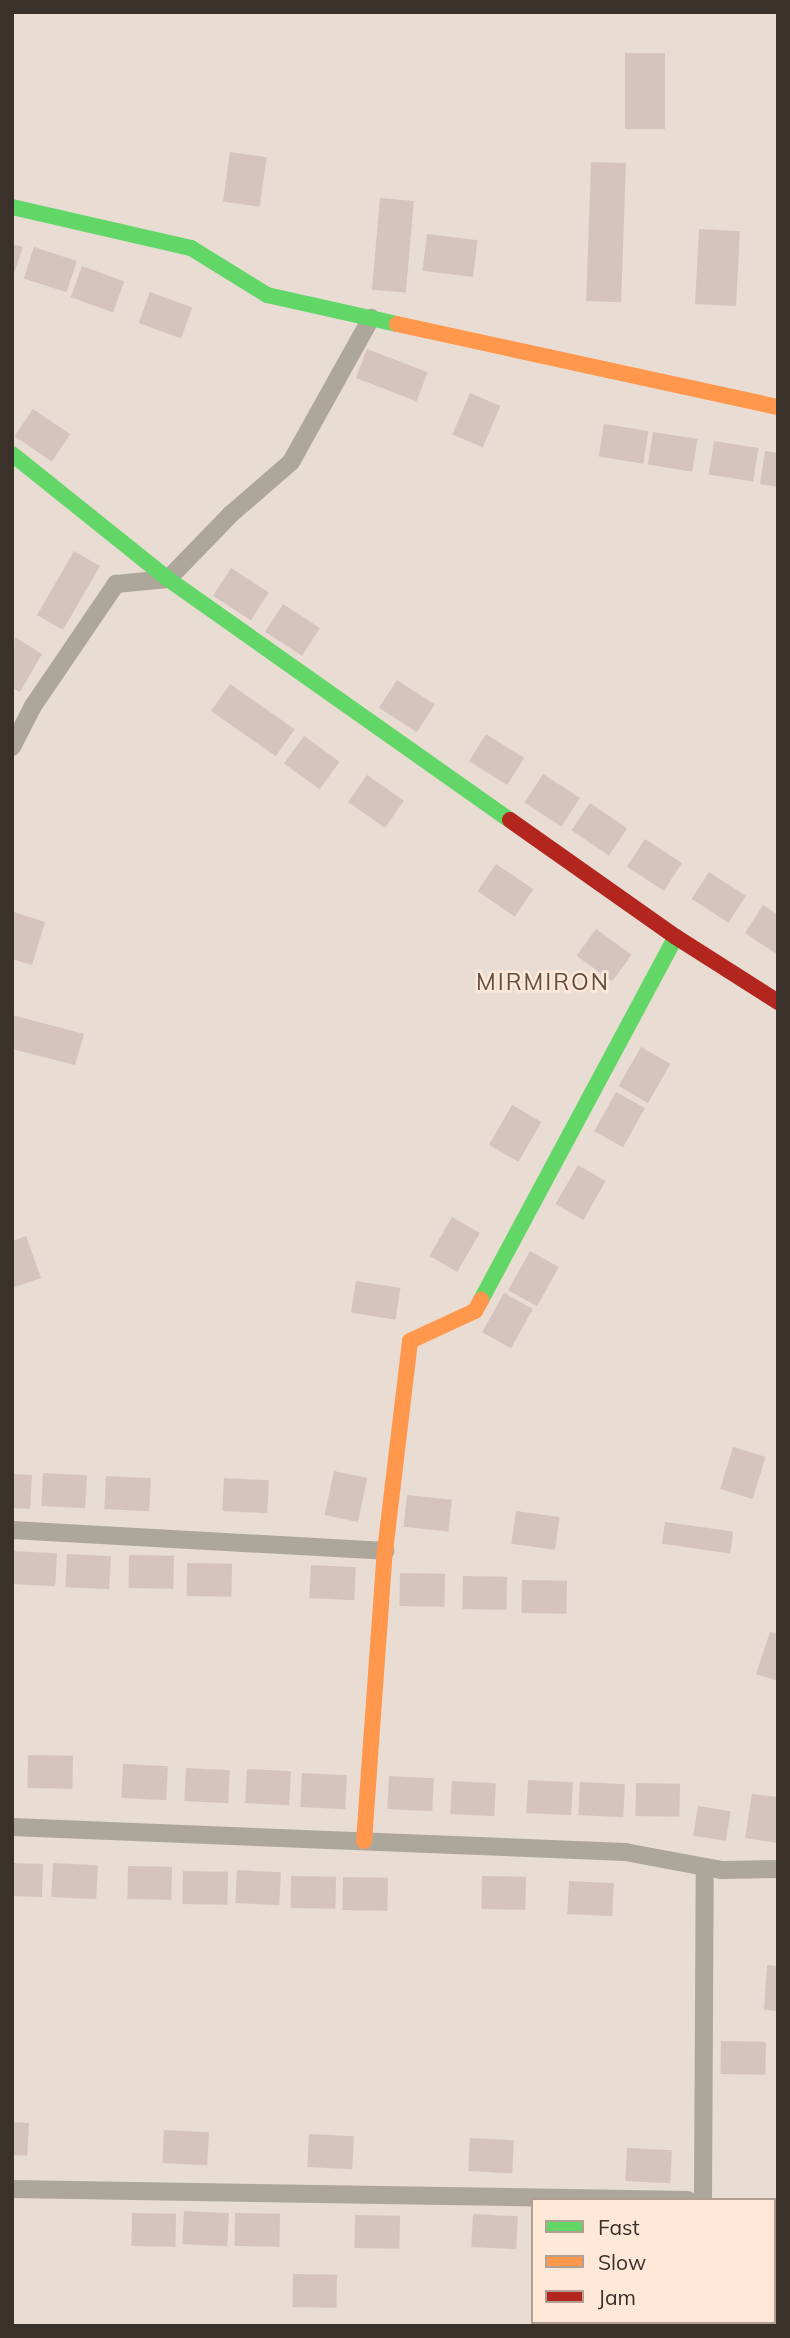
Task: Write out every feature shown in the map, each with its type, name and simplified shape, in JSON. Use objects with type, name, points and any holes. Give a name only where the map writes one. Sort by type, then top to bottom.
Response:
[{"type":"street","points":[[12,207],[191,248],[267,295],[778,407]]},
{"type":"street","points":[[12,747],[33,706],[116,584],[168,579],[231,514],[291,462],[371,318]]},
{"type":"street","points":[[12,454],[168,579],[676,937],[778,1002]]},
{"type":"street","points":[[364,1841],[384,1552],[410,1341],[475,1311],[676,937]]},
{"type":"street","points":[[12,1530],[384,1552]]},
{"type":"street","points":[[12,1827],[625,1852],[705,1867],[778,1870]]},
{"type":"street","points":[[703,2198],[705,1867]]},
{"type":"street","points":[[12,2189],[565,2198]]},
{"type":"building","points":[[625,53],[665,53],[665,129],[625,129]]},
{"type":"building","points":[[230,152],[267,157],[260,207],[223,202]]},
{"type":"building","points":[[591,162],[626,163],[621,302],[586,301]]},
{"type":"building","points":[[380,198],[414,201],[406,293],[372,290]]},
{"type":"building","points":[[699,229],[740,231],[736,306],[695,304]]},
{"type":"building","points":[[427,234],[478,240],[473,277],[422,271]]},
{"type":"building","points":[[12,244],[23,247],[13,276],[12,276]]},
{"type":"building","points":[[34,247],[77,261],[67,292],[24,278]]},
{"type":"building","points":[[82,266],[124,281],[113,312],[71,297]]},
{"type":"building","points":[[150,292],[192,307],[181,338],[139,323]]},
{"type":"building","points":[[367,349],[428,372],[417,401],[356,378]]},
{"type":"building","points":[[470,393],[500,406],[483,447],[452,434]]},
{"type":"building","points":[[33,409],[70,434],[52,462],[15,436]]},
{"type":"building","points":[[604,424],[648,431],[643,464],[599,457]]},
{"type":"building","points":[[653,432],[697,439],[692,472],[648,465]]},
{"type":"building","points":[[714,441],[758,448],[753,482],[709,475]]},
{"type":"building","points":[[765,451],[778,453],[778,487],[760,484]]},
{"type":"building","points":[[74,551],[100,566],[63,630],[37,615]]},
{"type":"building","points":[[231,568],[269,593],[251,620],[213,596]]},
{"type":"building","points":[[283,604],[320,628],[302,656],[265,632]]},
{"type":"building","points":[[15,637],[42,654],[20,692],[12,688]]},
{"type":"building","points":[[397,680],[435,705],[417,732],[379,708]]},
{"type":"building","points":[[230,684],[295,729],[276,756],[211,711]]},
{"type":"building","points":[[486,734],[524,758],[507,785],[469,761]]},
{"type":"building","points":[[304,736],[340,762],[320,789],[284,764]]},
{"type":"building","points":[[543,774],[580,798],[561,826],[524,803]]},
{"type":"building","points":[[367,775],[404,801],[385,828],[348,802]]},
{"type":"building","points":[[590,803],[627,828],[609,856],[572,830]]},
{"type":"building","points":[[645,839],[682,863],[664,891],[627,867]]},
{"type":"building","points":[[496,864],[533,889],[515,917],[478,891]]},
{"type":"building","points":[[709,872],[746,896],[728,923],[692,899]]},
{"type":"building","points":[[763,905],[778,915],[778,955],[745,933]]},
{"type":"building","points":[[14,912],[45,922],[32,965],[12,959]]},
{"type":"building","points":[[596,929],[632,955],[612,982],[577,956]]},
{"type":"building","points":[[12,1015],[84,1034],[75,1065],[12,1049]]},
{"type":"building","points":[[641,1047],[670,1064],[648,1103],[618,1086]]},
{"type":"building","points":[[616,1092],[645,1108],[623,1147],[594,1131]]},
{"type":"building","points":[[512,1105],[541,1122],[518,1162],[489,1145]]},
{"type":"building","points":[[578,1165],[606,1181],[583,1220],[556,1204]]},
{"type":"building","points":[[452,1217],[480,1233],[457,1272],[430,1256]]},
{"type":"building","points":[[26,1236],[41,1278],[12,1288],[12,1241]]},
{"type":"building","points":[[530,1251],[559,1267],[537,1306],[508,1290]]},
{"type":"building","points":[[356,1281],[400,1288],[395,1320],[351,1313]]},
{"type":"building","points":[[504,1293],[533,1309],[511,1348],[482,1332]]},
{"type":"building","points":[[733,1447],[766,1457],[753,1499],[720,1489]]},
{"type":"building","points":[[334,1471],[367,1478],[358,1522],[325,1515]]},
{"type":"building","points":[[43,1473],[87,1475],[85,1508],[41,1506]]},
{"type":"building","points":[[12,1474],[32,1475],[30,1509],[12,1508]]},
{"type":"building","points":[[106,1476],[151,1478],[149,1511],[104,1509]]},
{"type":"building","points":[[224,1478],[269,1480],[267,1513],[222,1511]]},
{"type":"building","points":[[407,1495],[452,1500],[448,1532],[404,1527]]},
{"type":"building","points":[[516,1511],[560,1517],[555,1550],[511,1544]]},
{"type":"building","points":[[665,1522],[733,1532],[730,1553],[662,1544]]},
{"type":"building","points":[[12,1551],[57,1553],[55,1586],[12,1584]]},
{"type":"building","points":[[67,1554],[111,1556],[109,1589],[65,1587]]},
{"type":"building","points":[[129,1555],[174,1556],[173,1589],[128,1588]]},
{"type":"building","points":[[187,1563],[232,1564],[231,1597],[186,1596]]},
{"type":"building","points":[[311,1565],[356,1567],[354,1600],[309,1598]]},
{"type":"building","points":[[400,1573],[445,1574],[444,1607],[399,1606]]},
{"type":"building","points":[[463,1576],[507,1577],[506,1610],[462,1609]]},
{"type":"building","points":[[522,1580],[567,1581],[566,1614],[521,1613]]},
{"type":"building","points":[[770,1632],[778,1634],[778,1681],[756,1674]]},
{"type":"building","points":[[28,1755],[73,1756],[72,1789],[27,1788]]},
{"type":"building","points":[[123,1764],[168,1766],[166,1800],[121,1798]]},
{"type":"building","points":[[186,1768],[230,1770],[228,1803],[184,1801]]},
{"type":"building","points":[[247,1769],[291,1771],[289,1805],[245,1803]]},
{"type":"building","points":[[302,1773],[347,1775],[345,1809],[300,1807]]},
{"type":"building","points":[[389,1776],[434,1778],[432,1811],[387,1809]]},
{"type":"building","points":[[528,1780],[573,1782],[571,1815],[526,1813]]},
{"type":"building","points":[[452,1781],[496,1783],[494,1816],[450,1814]]},
{"type":"building","points":[[580,1782],[625,1784],[623,1817],[578,1815]]},
{"type":"building","points":[[636,1783],[680,1784],[679,1817],[635,1816]]},
{"type":"building","points":[[752,1794],[778,1797],[778,1843],[745,1838]]},
{"type":"building","points":[[698,1806],[731,1811],[726,1841],[693,1836]]},
{"type":"building","points":[[12,1863],[43,1864],[42,1897],[12,1896]]},
{"type":"building","points":[[53,1863],[98,1865],[96,1899],[51,1897]]},
{"type":"building","points":[[128,1866],[172,1867],[171,1900],[127,1899]]},
{"type":"building","points":[[237,1870],[281,1872],[279,1905],[235,1903]]},
{"type":"building","points":[[183,1871],[228,1872],[227,1905],[182,1904]]},
{"type":"building","points":[[291,1876],[336,1877],[335,1909],[290,1908]]},
{"type":"building","points":[[482,1876],[526,1877],[525,1910],[481,1909]]},
{"type":"building","points":[[343,1877],[388,1878],[387,1911],[342,1910]]},
{"type":"building","points":[[569,1881],[614,1883],[612,1916],[567,1914]]},
{"type":"building","points":[[767,1965],[778,1966],[778,2011],[764,2010]]},
{"type":"building","points":[[721,2041],[766,2042],[765,2075],[720,2074]]},
{"type":"building","points":[[12,2122],[29,2123],[27,2156],[12,2155]]},
{"type":"building","points":[[164,2130],[209,2132],[207,2165],[162,2163]]},
{"type":"building","points":[[309,2134],[354,2136],[352,2169],[307,2167]]},
{"type":"building","points":[[470,2138],[514,2140],[512,2173],[468,2171]]},
{"type":"building","points":[[627,2148],[672,2150],[670,2183],[625,2181]]},
{"type":"building","points":[[184,2211],[229,2213],[227,2246],[182,2244]]},
{"type":"building","points":[[132,2213],[176,2214],[175,2247],[131,2246]]},
{"type":"building","points":[[235,2213],[280,2214],[279,2247],[234,2246]]},
{"type":"building","points":[[473,2214],[518,2216],[516,2249],[471,2247]]},
{"type":"building","points":[[355,2215],[400,2216],[399,2249],[354,2248]]},
{"type":"building","points":[[293,2274],[337,2275],[336,2308],[292,2307]]},
{"type":"traffic: fast","points":[[12,207],[191,248],[267,295],[397,324]]},
{"type":"traffic: fast","points":[[12,454],[168,579],[510,820]]},
{"type":"traffic: fast","points":[[481,1300],[676,937]]},
{"type":"traffic: slow","points":[[397,324],[778,407]]},
{"type":"traffic: slow","points":[[364,1841],[385,1551],[410,1341],[475,1311],[481,1300]]},
{"type":"traffic: jam","points":[[510,820],[676,937],[778,1002]]},
{"type":"district","name":"MIRMIRON","points":[[543,982]]}]
